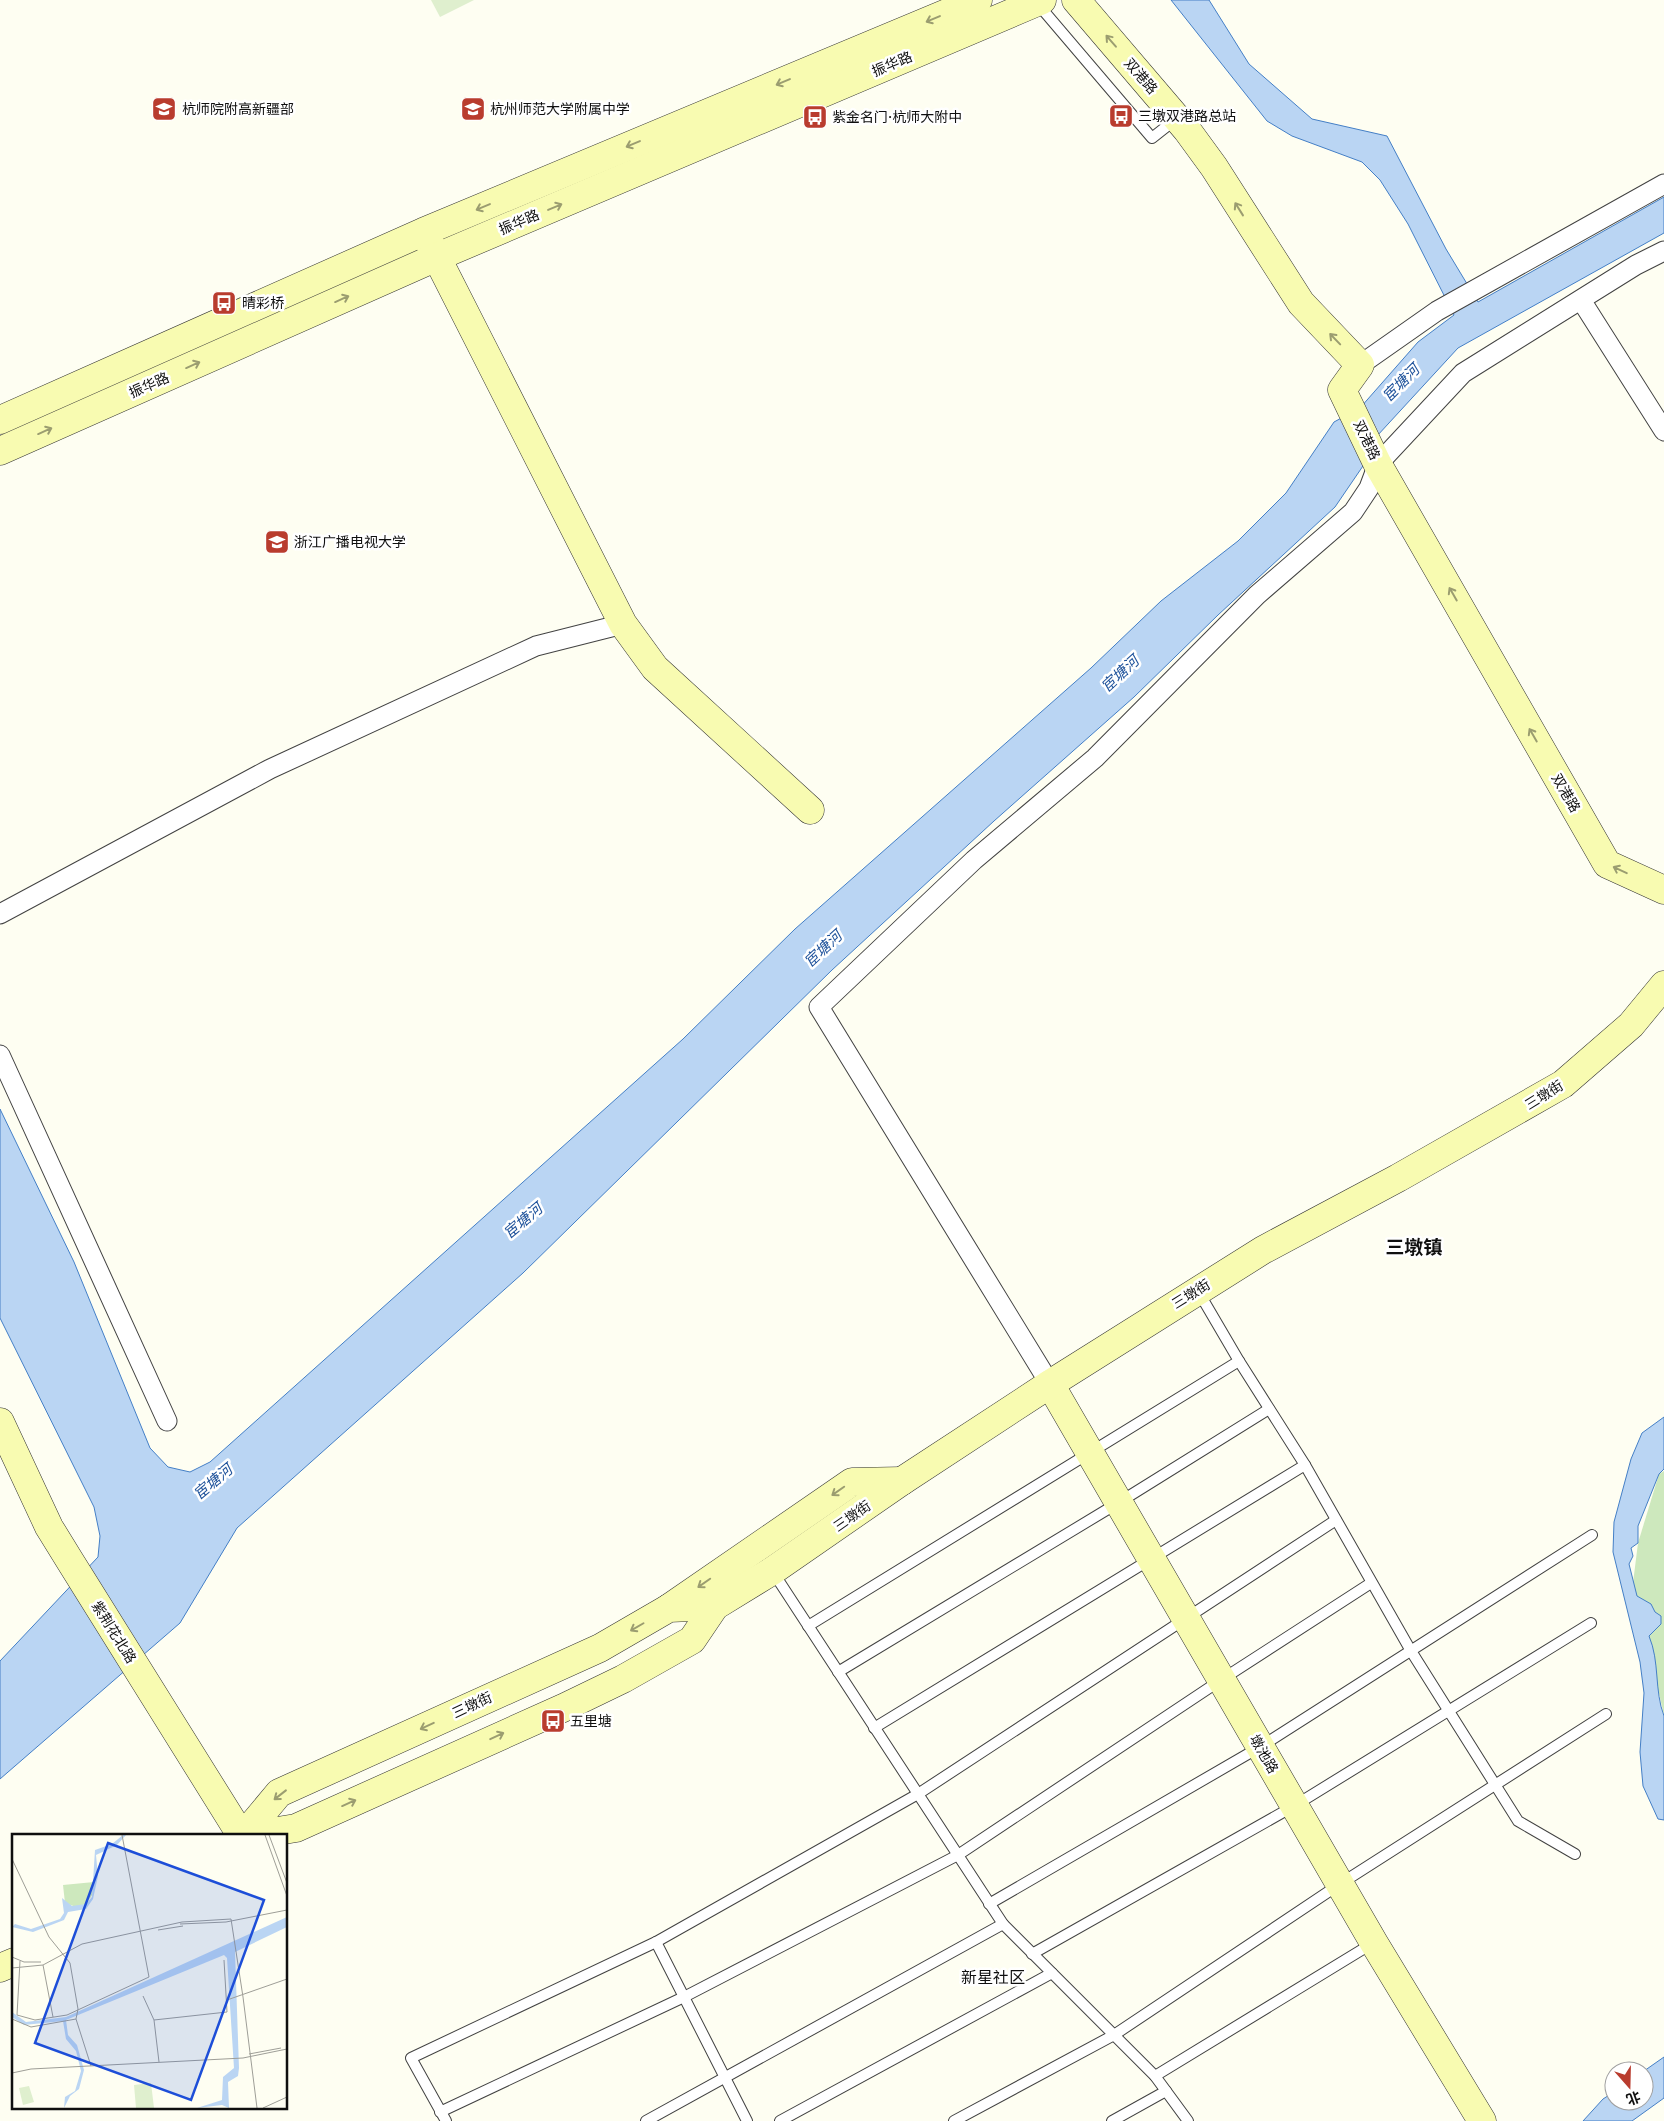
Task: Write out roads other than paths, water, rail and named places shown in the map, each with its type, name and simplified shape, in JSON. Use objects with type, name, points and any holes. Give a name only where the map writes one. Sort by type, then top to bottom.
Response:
[{"type":"street","name":"振华路","points":[[0,420],[423,232],[978,0]]},
{"type":"street","name":"双港路","points":[[1076,0],[1177,118],[1214,168],[1301,303],[1360,365],[1342,390],[1378,463],[1607,864],[1664,890]]},
{"type":"street","name":"振华路","points":[[0,451],[437,257],[1039,1]]},
{"type":"street","points":[[1360,365],[1437,312],[1664,184]]},
{"type":"street","points":[[423,232],[623,624],[655,668],[810,810]]},
{"type":"street","points":[[1050,1384],[819,1007],[974,860],[1095,758],[1257,594],[1353,512],[1369,488],[1378,463],[1463,373],[1636,265],[1664,251]]},
{"type":"street","points":[[1581,300],[1664,431]]},
{"type":"street","points":[[0,914],[270,769],[536,646],[623,624]]},
{"type":"street","name":"三墩街","points":[[260,1834],[296,1828],[623,1679],[692,1640],[715,1606],[772,1571],[902,1481],[1050,1384],[1263,1250],[1398,1178],[1563,1084],[1631,1025],[1664,985]]},
{"type":"street","points":[[1,1058],[167,1421]]},
{"type":"street","name":"墩池路","points":[[1050,1384],[1374,1943],[1482,2121]]},
{"type":"street","name":"紫荆花北路","points":[[0,1422],[49,1526],[241,1834]]},
{"type":"street","points":[[669,1608],[852,1482],[902,1481]]},
{"type":"street","name":"三墩街","points":[[243,1834],[279,1793],[600,1648],[669,1608],[715,1606]]},
{"type":"street","points":[[0,1968],[12,1963]]},
{"type":"lane","points":[[1039,1],[1152,138],[1177,118]]},
{"type":"lane","points":[[1198,1290],[1239,1361],[1305,1465],[1411,1651],[1518,1821],[1575,1854]]},
{"type":"lane","points":[[808,1626],[1088,1452],[1239,1361]]},
{"type":"lane","points":[[838,1672],[1118,1504],[1269,1410]]},
{"type":"lane","points":[[874,1728],[1305,1465]]},
{"type":"lane","points":[[446,2121],[411,2058],[656,1942],[918,1794],[1336,1520]]},
{"type":"lane","points":[[989,1904],[1260,1747],[1592,1536]]},
{"type":"lane","points":[[772,1571],[1003,1924],[1155,2076],[1188,2121]]},
{"type":"lane","points":[[440,2112],[684,1997],[958,1855],[1371,1583]]},
{"type":"lane","points":[[1032,1954],[1294,1806],[1591,1623]]},
{"type":"lane","points":[[954,2121],[1114,2035],[1340,1884],[1606,1714]]},
{"type":"lane","points":[[646,2121],[724,2076],[1003,1924]]},
{"type":"lane","points":[[656,1942],[746,2121]]},
{"type":"lane","points":[[1155,2076],[1374,1943]]},
{"type":"lane","points":[[780,2121],[1052,1973]]},
{"type":"lane","points":[[1112,2121],[1166,2091]]},
{"type":"water","name":"宦塘河","points":[[1171,0],[1209,0],[1249,64],[1312,119],[1387,136],[1446,249],[1478,302],[1664,197],[1664,233],[1458,348],[1377,436],[1365,463],[1335,507],[1218,615],[1134,697],[994,821],[832,970],[523,1273],[237,1528],[180,1623],[0,1779],[0,1661],[98,1557],[100,1536],[94,1507],[0,1318],[0,1109],[74,1262],[150,1448],[168,1467],[190,1472],[210,1462],[683,1039],[795,929],[1091,668],[1161,601],[1238,541],[1286,493],[1334,422],[1360,408],[1418,342],[1454,315],[1408,224],[1380,180],[1362,162],[1292,136],[1267,121]]},
{"type":"water","points":[[1664,1417],[1664,1469],[1659,1474],[1638,1526],[1638,1543],[1631,1548],[1633,1556],[1629,1564],[1637,1596],[1651,1604],[1655,1612],[1661,1616],[1661,1624],[1649,1636],[1655,1656],[1659,1696],[1664,1716],[1664,1820],[1658,1819],[1643,1786],[1640,1752],[1644,1693],[1640,1662],[1613,1552],[1614,1522],[1631,1459],[1642,1433]]},
{"type":"water","points":[[1664,2057],[1664,2098],[1654,2105],[1654,2064]]},
{"type":"water","points":[[1603,2099],[1604,2111],[1646,2111],[1632,2121],[1583,2121]]},
{"type":"place","name":"杭师院附高新疆部","points":[[164,109]]},
{"type":"place","name":"杭州师范大学附属中学","points":[[473,109]]},
{"type":"place","name":"三墩双港路总站","points":[[1121,116]]},
{"type":"place","name":"紫金名门·杭师大附中","points":[[815,117]]},
{"type":"place","name":"晴彩桥","points":[[224,303]]},
{"type":"place","name":"浙江广播电视大学","points":[[277,542]]},
{"type":"place","name":"五里塘","points":[[553,1721]]},
{"type":"district","name":"三墩镇","points":[[1414,1247]]},
{"type":"district","name":"新星社区","points":[[993,1977]]}]
